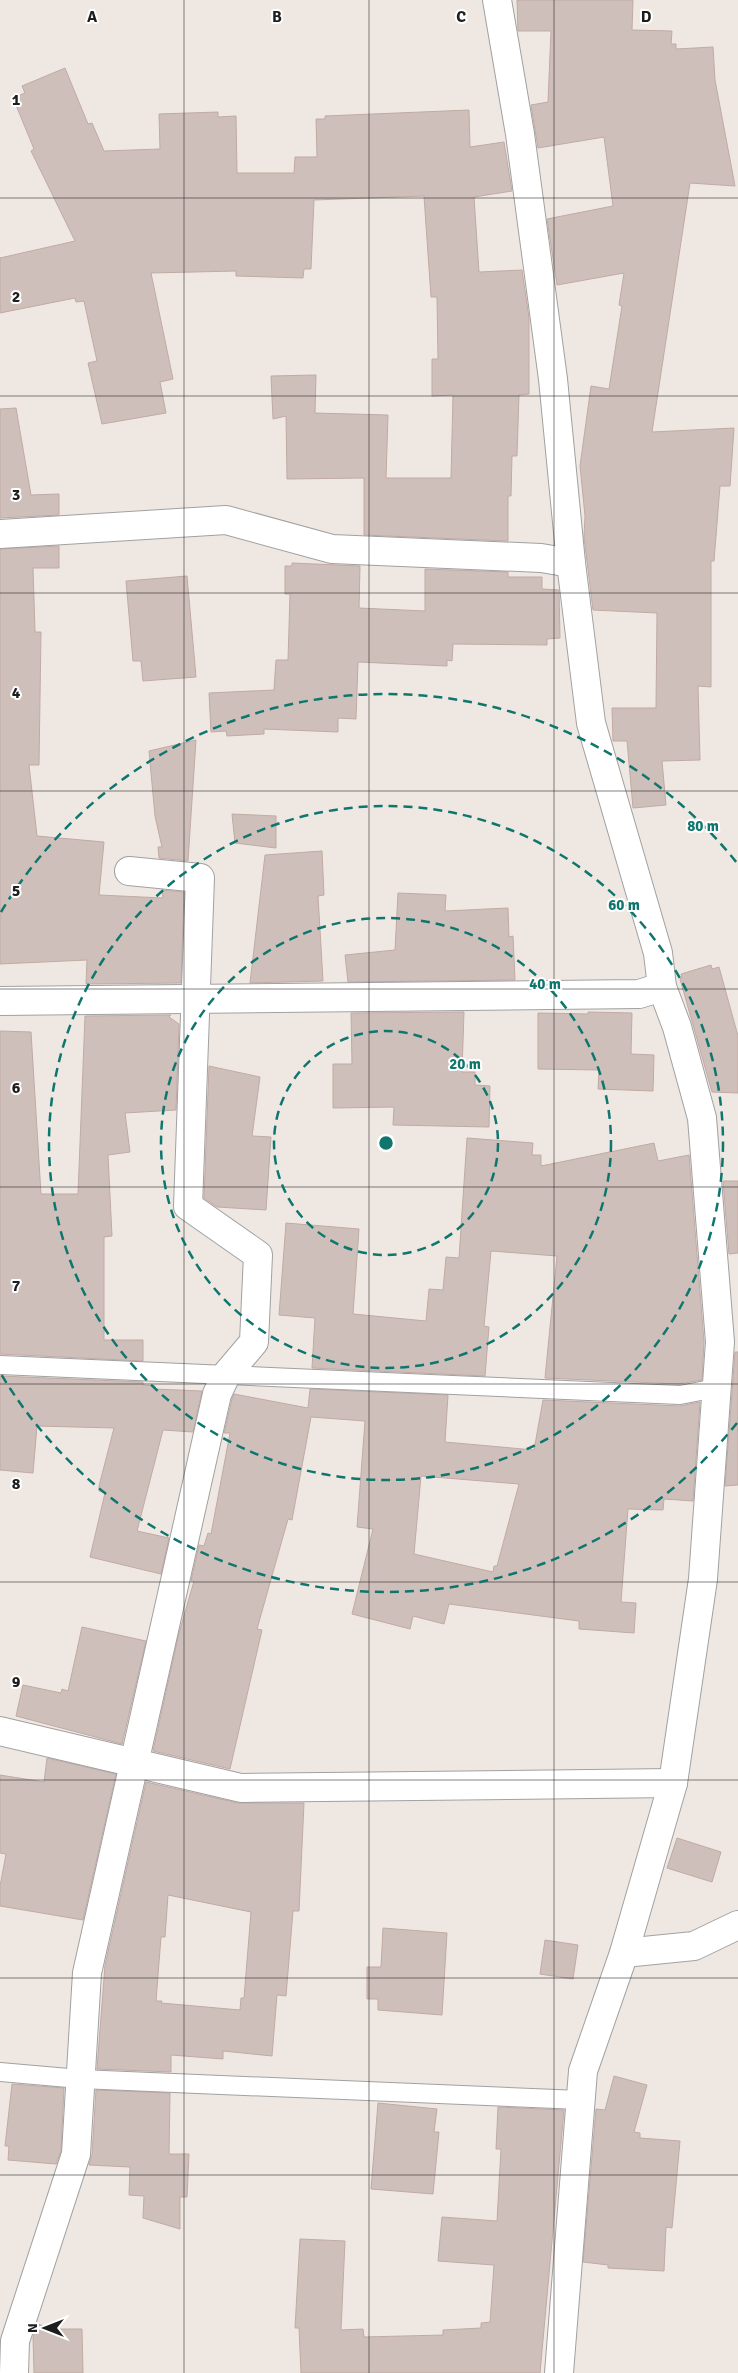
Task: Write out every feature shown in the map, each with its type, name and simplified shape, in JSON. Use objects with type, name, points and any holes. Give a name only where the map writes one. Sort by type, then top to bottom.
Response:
[{"type":"street","points":[[497,0],[520,134],[551,370],[571,563],[591,723],[658,953],[662,987],[677,1027],[702,1118],[720,1342],[703,1579],[674,1783],[624,1953],[582,2071],[559,2373]]},
{"type":"street","points":[[0,534],[226,520],[332,549],[542,558],[571,563]]},
{"type":"street","points":[[14,2373],[14,2341],[76,2154],[87,1973],[217,1394],[226,1375],[254,1342],[258,1255],[188,1206],[194,1000],[200,878],[129,871]]},
{"type":"street","points":[[0,1001],[639,994],[662,987]]},
{"type":"street","points":[[0,1731],[241,1788],[674,1783]]},
{"type":"street","points":[[624,1953],[694,1946],[738,1925]]},
{"type":"lane","points":[[0,1365],[680,1395],[716,1388]]},
{"type":"lane","points":[[0,2072],[80,2079],[580,2100]]},
{"type":"building","points":[[517,0],[633,0],[632,30],[672,31],[671,44],[676,44],[676,49],[713,47],[715,80],[735,186],[690,183],[652,432],[734,428],[730,486],[720,486],[714,561],[711,561],[711,687],[698,686],[700,760],[662,761],[666,805],[633,808],[627,741],[613,741],[612,708],[656,708],[657,613],[593,610],[584,537],[585,516],[580,466],[591,386],[609,389],[622,306],[619,305],[624,273],[557,285],[547,219],[613,206],[604,137],[538,148],[531,105],[548,102],[551,31],[518,31]]},
{"type":"building","points":[[65,68],[88,124],[92,123],[104,151],[160,149],[159,114],[218,112],[218,117],[236,116],[237,173],[294,173],[295,157],[317,157],[316,119],[325,119],[325,116],[469,110],[470,147],[504,142],[512,191],[474,197],[479,272],[522,270],[529,318],[529,394],[519,395],[517,456],[512,456],[511,496],[508,496],[508,541],[364,535],[364,478],[287,479],[286,416],[273,419],[271,376],[316,375],[315,413],[388,415],[386,478],[451,478],[453,395],[432,396],[432,359],[438,359],[437,297],[431,297],[424,196],[314,200],[311,269],[304,269],[303,278],[236,276],[236,271],[151,273],[173,379],[160,382],[166,413],[102,424],[88,363],[97,361],[84,301],[76,302],[75,298],[0,313],[0,258],[75,241],[31,151],[34,149],[13,98],[25,93],[22,86]]},
{"type":"building","points":[[16,408],[31,495],[59,494],[59,515],[0,518],[0,409]]},
{"type":"building","points":[[59,546],[59,568],[33,568],[35,632],[41,632],[39,765],[29,765],[37,836],[104,842],[99,895],[163,898],[162,890],[184,892],[181,983],[86,984],[87,960],[0,964],[0,549]]},
{"type":"building","points":[[292,563],[360,566],[359,608],[425,611],[425,569],[508,572],[508,577],[542,577],[542,589],[559,590],[560,638],[547,639],[547,645],[453,644],[452,661],[447,660],[447,666],[358,662],[356,719],[338,718],[338,732],[264,729],[264,734],[227,736],[226,731],[211,732],[209,693],[274,690],[276,660],[288,660],[290,594],[285,594],[285,566],[292,566]]},
{"type":"building","points":[[187,576],[196,677],[143,681],[141,661],[133,661],[126,581]]},
{"type":"building","points":[[196,740],[188,861],[159,858],[158,847],[162,847],[155,816],[149,751]]},
{"type":"building","points":[[232,814],[276,816],[276,848],[235,843]]},
{"type":"building","points":[[322,851],[324,895],[318,896],[323,981],[250,983],[265,855]]},
{"type":"building","points":[[398,893],[446,895],[445,911],[508,908],[509,937],[513,936],[515,980],[348,982],[345,955],[395,950]]},
{"type":"building","points":[[711,965],[712,969],[719,967],[738,1036],[738,1093],[712,1092],[680,979],[682,978],[681,974]]},
{"type":"building","points":[[464,1012],[462,1072],[475,1072],[475,1085],[490,1086],[489,1127],[393,1125],[394,1107],[333,1108],[333,1064],[352,1064],[351,1013]]},
{"type":"building","points":[[588,1012],[632,1013],[631,1054],[654,1055],[653,1091],[598,1089],[599,1070],[538,1069],[538,1013],[588,1014]]},
{"type":"building","points":[[171,1015],[169,1017],[179,1024],[176,1110],[125,1113],[130,1152],[108,1155],[112,1236],[104,1237],[104,1340],[143,1340],[143,1361],[0,1354],[0,1031],[31,1032],[41,1194],[78,1194],[85,1016]]},
{"type":"building","points":[[209,1066],[260,1077],[252,1136],[271,1137],[266,1210],[217,1207],[204,1198]]},
{"type":"building","points":[[467,1138],[533,1143],[532,1155],[541,1155],[541,1166],[654,1143],[658,1161],[689,1155],[704,1342],[702,1380],[679,1384],[545,1378],[557,1256],[491,1251],[484,1326],[489,1327],[485,1376],[312,1368],[315,1318],[279,1315],[286,1223],[359,1229],[353,1314],[426,1321],[429,1289],[443,1290],[446,1257],[459,1258]]},
{"type":"building","points":[[723,1181],[738,1181],[738,1253],[729,1254]]},
{"type":"building","points":[[735,1352],[738,1352],[738,1485],[725,1486]]},
{"type":"building","points":[[0,1376],[143,1382],[143,1385],[155,1386],[155,1389],[202,1391],[193,1432],[163,1430],[137,1531],[169,1538],[161,1574],[90,1557],[105,1493],[99,1491],[99,1486],[114,1428],[37,1426],[33,1473],[0,1470]]},
{"type":"building","points":[[310,1389],[448,1395],[445,1442],[534,1450],[543,1400],[680,1406],[700,1402],[693,1501],[664,1499],[663,1510],[628,1509],[621,1602],[636,1603],[634,1633],[579,1629],[579,1621],[449,1604],[444,1624],[413,1616],[410,1629],[352,1614],[373,1529],[357,1527],[365,1421],[311,1417],[292,1520],[288,1519],[257,1629],[262,1630],[230,1769],[153,1751],[179,1633],[194,1581],[191,1581],[199,1545],[204,1546],[208,1533],[211,1534],[230,1433],[224,1433],[234,1394],[308,1408]],"holes":[[[421,1476],[519,1484],[497,1566],[494,1566],[493,1572],[414,1554]]]},
{"type":"building","points":[[82,1627],[146,1641],[122,1744],[16,1716],[23,1685],[61,1693],[62,1689],[68,1691]]},
{"type":"building","points":[[47,1758],[116,1774],[83,1920],[0,1906],[0,1886],[6,1854],[0,1853],[0,1775],[44,1782]]},
{"type":"building","points":[[146,1782],[238,1803],[304,1803],[299,1911],[293,1911],[286,1996],[277,1995],[272,2056],[223,2051],[223,2059],[171,2055],[171,2072],[97,2069],[105,1965]],"holes":[[[168,1895],[251,1912],[244,1998],[241,1998],[240,2010],[156,2001],[161,1937],[165,1937]]]},
{"type":"building","points":[[677,1838],[721,1852],[712,1882],[667,1868]]},
{"type":"building","points":[[383,1928],[447,1933],[442,2015],[378,2010],[378,1999],[367,1999],[367,1967],[381,1967]]},
{"type":"building","points":[[545,1940],[578,1945],[573,1979],[540,1974]]},
{"type":"building","points":[[614,2076],[647,2085],[634,2132],[640,2133],[640,2138],[680,2141],[672,2228],[666,2227],[664,2271],[608,2268],[608,2265],[583,2262],[596,2109],[605,2110]]},
{"type":"building","points":[[12,2084],[64,2088],[61,2151],[56,2164],[8,2160],[9,2146],[5,2146]]},
{"type":"building","points":[[96,2090],[170,2093],[169,2154],[189,2154],[187,2197],[180,2197],[180,2229],[143,2218],[144,2196],[129,2195],[130,2167],[89,2165],[92,2155]]},
{"type":"building","points":[[378,2103],[437,2109],[434,2132],[439,2132],[433,2194],[371,2189]]},
{"type":"building","points":[[498,2107],[564,2110],[540,2373],[301,2373],[299,2328],[295,2328],[300,2239],[345,2241],[341,2330],[363,2329],[364,2337],[443,2335],[443,2330],[481,2328],[481,2323],[490,2322],[494,2265],[438,2261],[442,2217],[497,2221],[501,2149],[496,2149]]},
{"type":"building","points":[[37,2324],[55,2329],[82,2329],[83,2373],[34,2373],[33,2337]]}]
